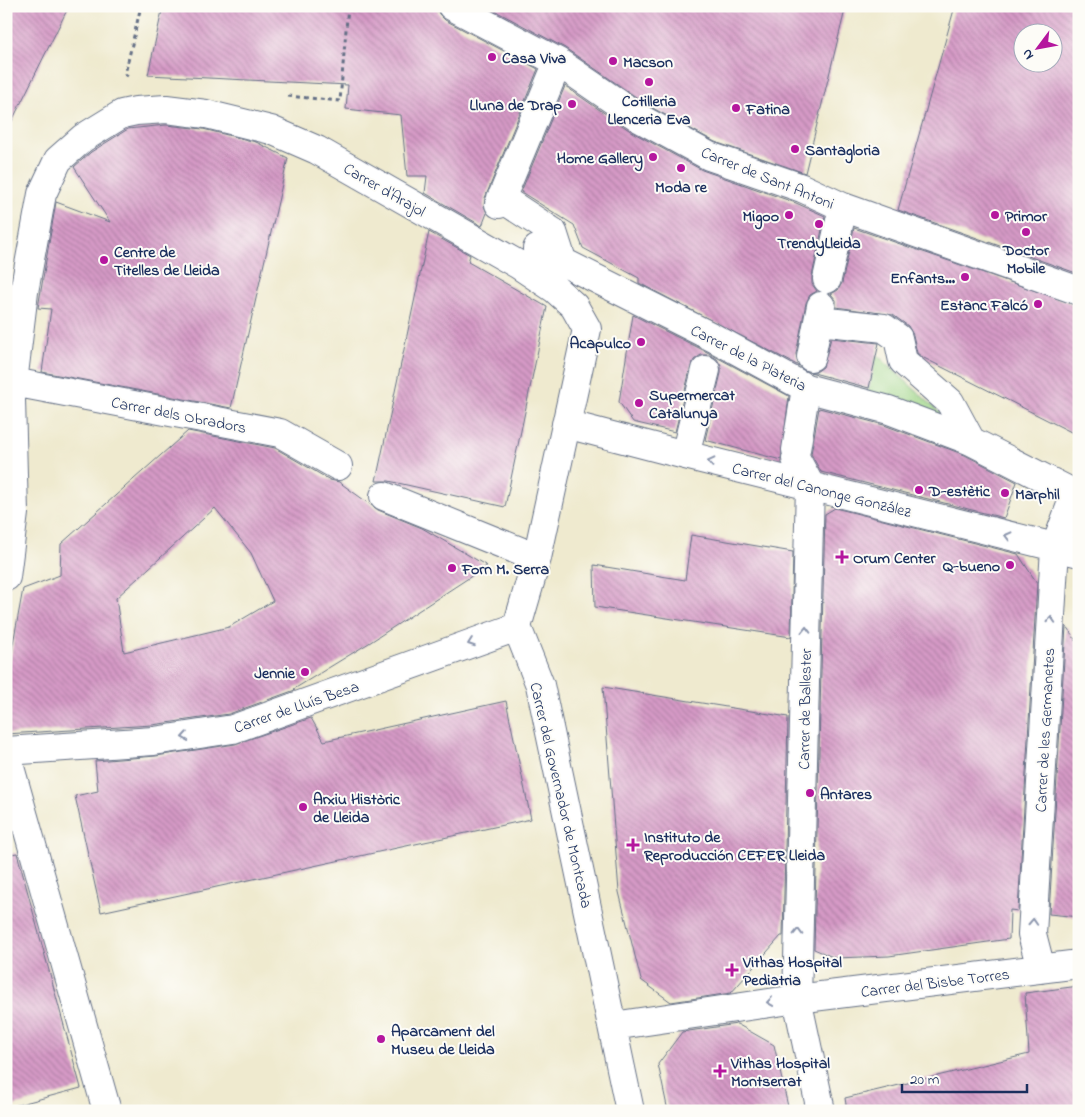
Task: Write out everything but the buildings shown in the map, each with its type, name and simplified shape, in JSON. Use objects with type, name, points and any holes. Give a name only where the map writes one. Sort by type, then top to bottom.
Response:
[{"type":"street","name":"Carrer de Sant Antoni","points":[[452,6],[558,62],[641,119],[710,156],[802,188],[843,207],[1079,291]]},
{"type":"street","points":[[558,62],[500,201],[553,232],[563,262]]},
{"type":"street","name":"Carrer d'Arajol","points":[[6,577],[14,514],[11,399],[24,292],[42,194],[58,160],[83,138],[122,114],[166,109],[206,114],[271,130],[317,150],[519,265],[555,288],[574,306],[587,329],[566,424]]},
{"type":"street","points":[[827,279],[843,207]]},
{"type":"street","name":"Carrer de la Plateria","points":[[537,249],[563,262],[710,356],[806,388],[889,410],[970,441],[1075,494]]},
{"type":"street","points":[[811,357],[820,314],[884,328],[898,338],[903,360],[950,402],[970,441]]},
{"type":"street","points":[[685,456],[710,356]]},
{"type":"street","name":"Carrer dels Obradors","points":[[13,382],[280,433],[338,466]]},
{"type":"street","name":"Carrer de Ballester","points":[[806,388],[796,454],[810,485],[797,998],[821,1111]]},
{"type":"street","points":[[517,627],[537,558],[566,424]]},
{"type":"street","name":"Carrer del Canonge González","points":[[566,424],[685,456],[810,485],[1067,550]]},
{"type":"street","name":"Carrer de les Germanetes","points":[[1041,969],[1032,934],[1067,550],[1075,494]]},
{"type":"street","points":[[384,496],[537,558]]},
{"type":"street","name":"Carrer de Lluís Besa","points":[[6,752],[154,741],[233,729],[517,627]]},
{"type":"street","name":"Carrer del Governador de Montcada","points":[[517,627],[540,685],[630,1111]]},
{"type":"street","points":[[6,752],[107,1111]]},
{"type":"street","name":"Carrer del Bisbe Torres","points":[[612,1026],[797,998],[1079,964]]},
{"type":"path","points":[[125,74],[141,6]]},
{"type":"path","points":[[340,101],[348,6]]},
{"type":"green space","points":[[876,354],[958,429],[867,395]]},
{"type":"place","name":"Casa Viva","points":[[492,57]]},
{"type":"place","name":"Macson","points":[[613,61]]},
{"type":"place","name":"Cotilleria Llenceria Eva","points":[[649,82]]},
{"type":"place","name":"Lluna de Drap","points":[[572,104]]},
{"type":"place","name":"Fatina","points":[[736,108]]},
{"type":"place","name":"Santagloria","points":[[795,149]]},
{"type":"place","name":"Home Gallery","points":[[653,157]]},
{"type":"place","name":"Moda re","points":[[681,168]]},
{"type":"place","name":"Migoo","points":[[789,215]]},
{"type":"place","name":"Primor","points":[[995,215]]},
{"type":"place","name":"TrendyLleida","points":[[819,224]]},
{"type":"place","name":"Doctor Mobile","points":[[1026,232]]},
{"type":"place","name":"Centre de Titelles de Lleida","points":[[104,260]]},
{"type":"place","name":"Enfants...","points":[[965,277]]},
{"type":"place","name":"Estanc Falcó","points":[[1038,304]]},
{"type":"place","name":"Acapulco","points":[[641,342]]},
{"type":"place","name":"Supermercat Catalunya","points":[[639,403]]},
{"type":"place","name":"D-estètic","points":[[919,490]]},
{"type":"place","name":"Marphil","points":[[1005,493]]},
{"type":"place","name":"Orum Center","points":[[842,557]]},
{"type":"place","name":"Q-bueno","points":[[1010,565]]},
{"type":"place","name":"Forn M. Serra","points":[[452,568]]},
{"type":"place","name":"Jennie","points":[[305,672]]},
{"type":"place","name":"Antares","points":[[810,793]]},
{"type":"place","name":"Arxiu Històric de Lleida","points":[[303,807]]},
{"type":"place","name":"Instituto de Reproducción CEFER Lleida","points":[[633,845]]},
{"type":"place","name":"Vithas Hospital Pediatria","points":[[732,970]]},
{"type":"place","name":"Aparcament del Museu de Lleida","points":[[381,1039]]},
{"type":"place","name":"Vithas Hospital Montserrat","points":[[720,1071]]}]
